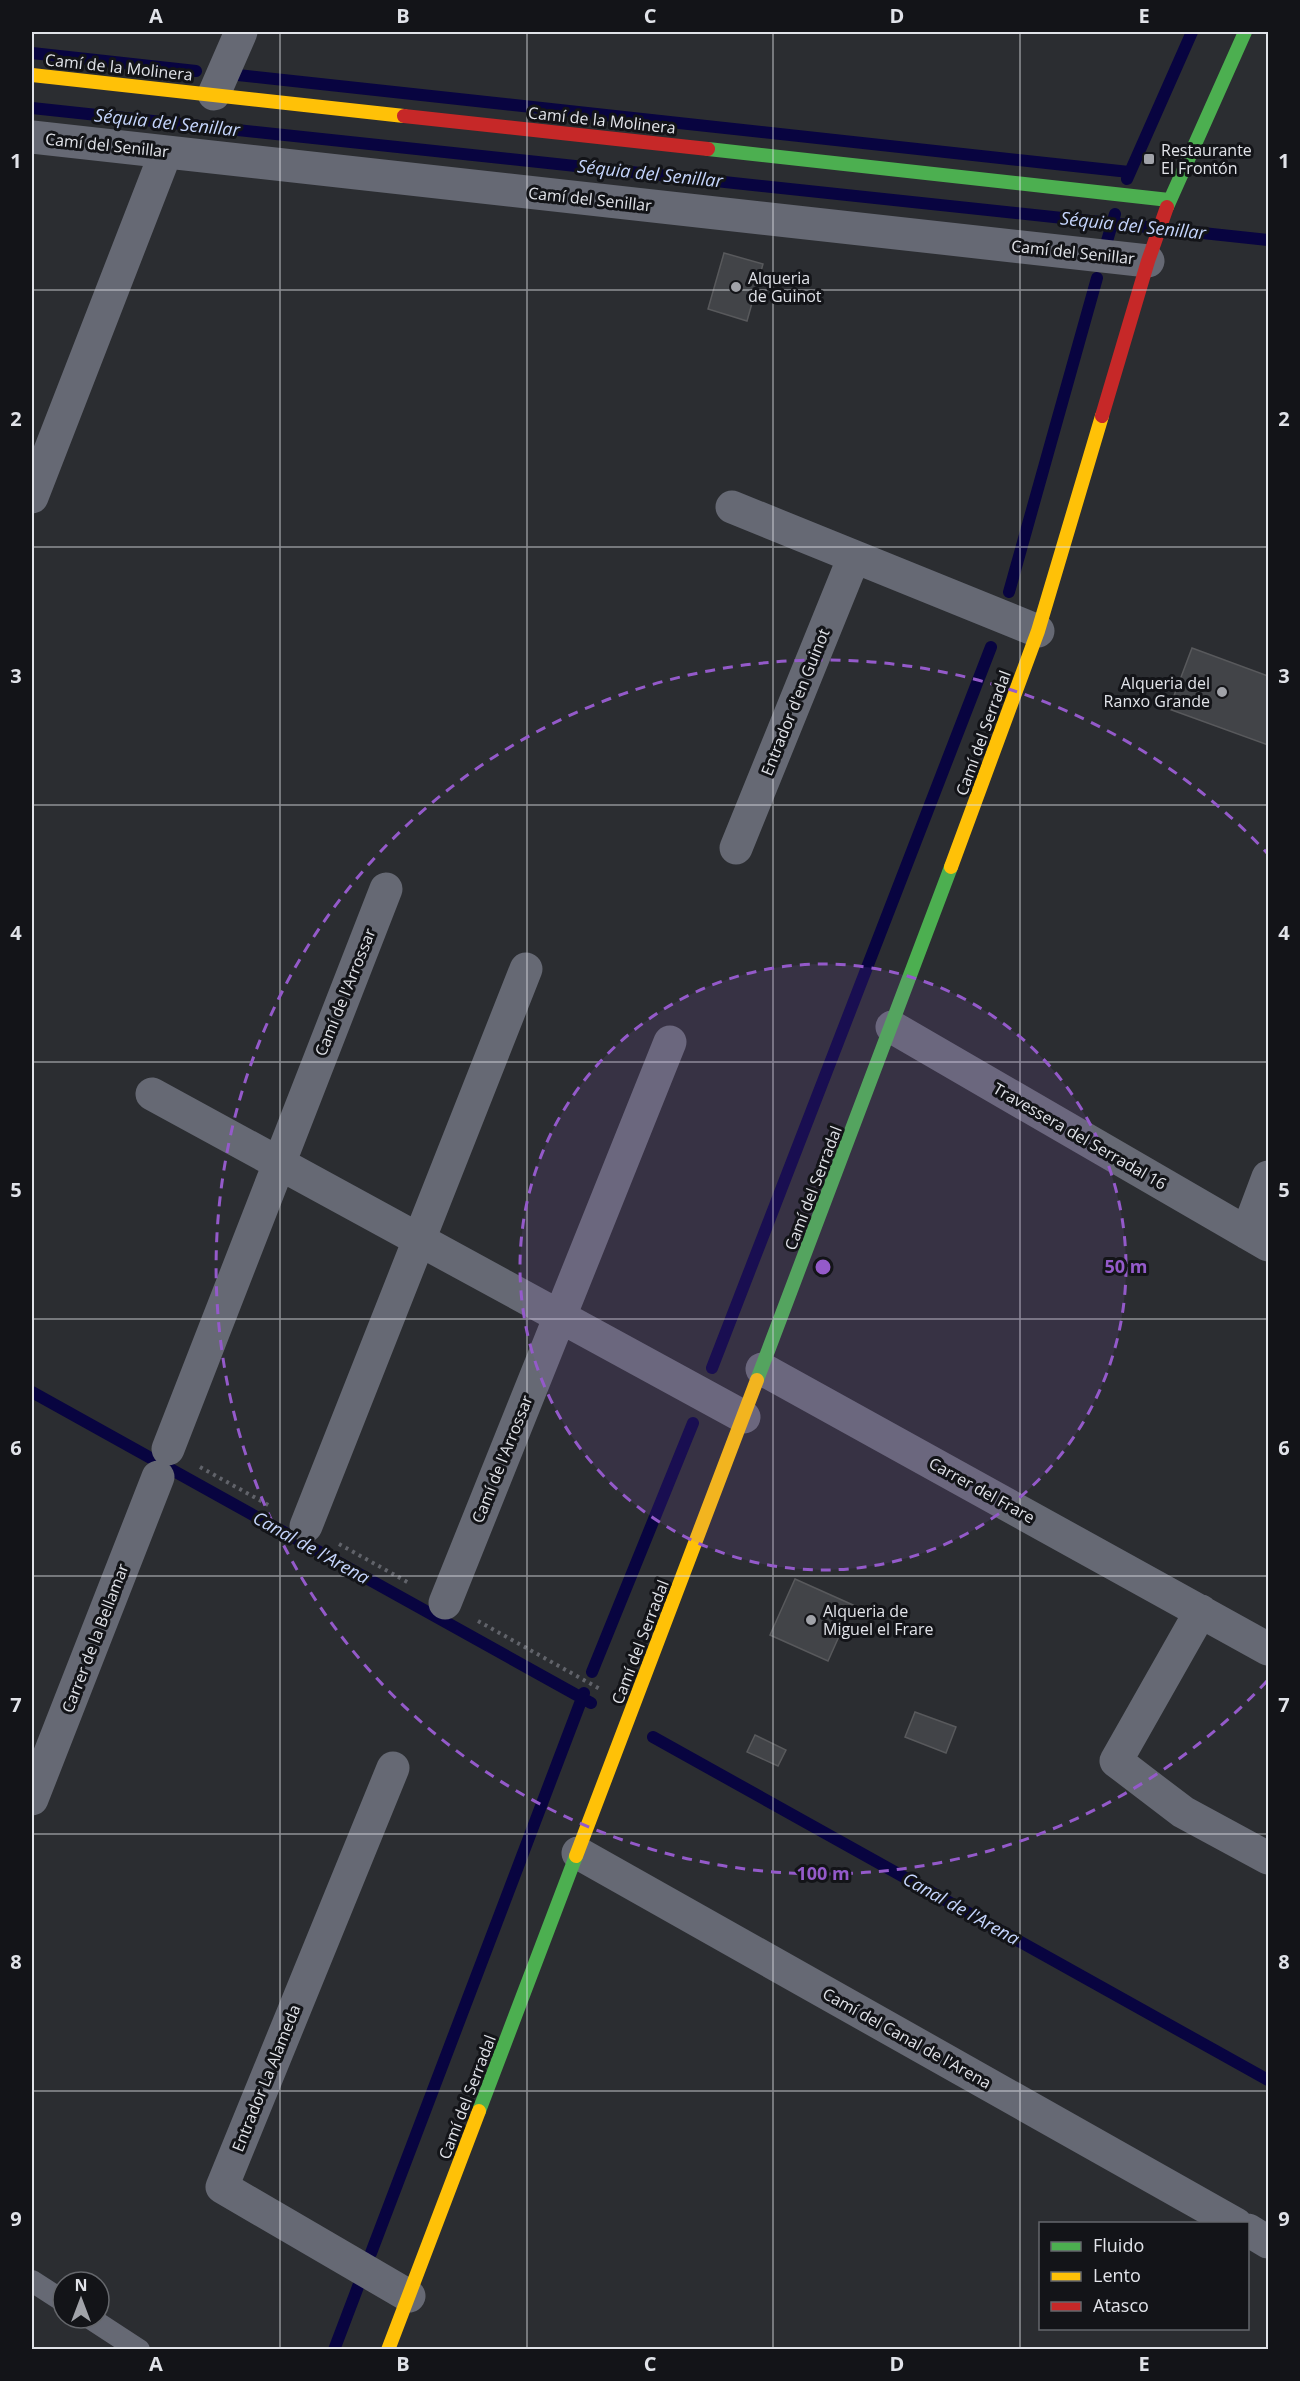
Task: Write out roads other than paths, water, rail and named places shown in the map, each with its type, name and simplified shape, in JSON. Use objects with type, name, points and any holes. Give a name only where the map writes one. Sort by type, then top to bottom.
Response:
[{"type":"street","points":[[214,94],[241,32]]},
{"type":"street","name":"Camí del Serradal","points":[[388,2349],[892,1027],[1038,631],[1150,255],[1167,207],[1245,32]]},
{"type":"street","name":"Camí de la Molinera","points":[[32,75],[214,94],[1167,207]]},
{"type":"street","name":"Camí del Senillar","points":[[32,137],[1150,255]]},
{"type":"street","points":[[32,496],[166,152]]},
{"type":"street","points":[[732,507],[1038,631]]},
{"type":"street","name":"Entrador d'en Guinot","points":[[736,848],[854,557]]},
{"type":"street","name":"Camí de l'Arrossar","points":[[163,1463],[278,1162],[386,889]]},
{"type":"street","points":[[306,1526],[525,969]]},
{"type":"street","name":"Travessera del Serradal 16","points":[[892,1027],[1258,1239]]},
{"type":"street","name":"Camí de l'Arrossar","points":[[445,1603],[670,1042]]},
{"type":"street","points":[[152,1095],[744,1417]]},
{"type":"street","points":[[1258,1239],[1269,1177]]},
{"type":"street","name":"Carrer del Frare","points":[[762,1369],[1269,1649]]},
{"type":"street","name":"Carrer de la Bellamar","points":[[32,1799],[163,1463]]},
{"type":"street","points":[[1201,1611],[1116,1761],[1183,1812],[1269,1858]]},
{"type":"street","name":"Entrador La Alameda","points":[[393,1768],[222,2187],[409,2296]]},
{"type":"street","name":"Camí del Canal de l'Arena","points":[[578,1853],[1234,2222]]},
{"type":"street","points":[[1249,2231],[1269,2242]]},
{"type":"lane","points":[[32,2281],[51,2293]]},
{"type":"lane","points":[[109,2330],[139,2349]]},
{"type":"waterway","points":[[1127,179],[1192,32]]},
{"type":"waterway","points":[[32,53],[196,71]]},
{"type":"waterway","points":[[238,75],[1129,172]]},
{"type":"waterway","name":"Séquia del Senillar","points":[[32,108],[1268,240]]},
{"type":"waterway","points":[[1107,241],[1115,214]]},
{"type":"waterway","points":[[1009,592],[1097,278]]},
{"type":"waterway","points":[[712,1368],[991,647]]},
{"type":"waterway","name":"Canal de l'Arena","points":[[32,1392],[591,1703]]},
{"type":"waterway","points":[[592,1672],[693,1423]]},
{"type":"waterway","points":[[371,2253],[584,1693]]},
{"type":"waterway","name":"Canal de l'Arena","points":[[653,1737],[1268,2080]]},
{"type":"waterway","points":[[334,2350],[359,2284]]},
{"type":"place","name":"Restaurante El Frontón","points":[[1149,159]]},
{"type":"place","name":"Alqueria de Guinot","points":[[736,287]]},
{"type":"place","name":"Alqueria del Ranxo Grande","points":[[1222,692]]},
{"type":"place","name":"Alqueria de Miguel el Frare","points":[[811,1620]]}]
